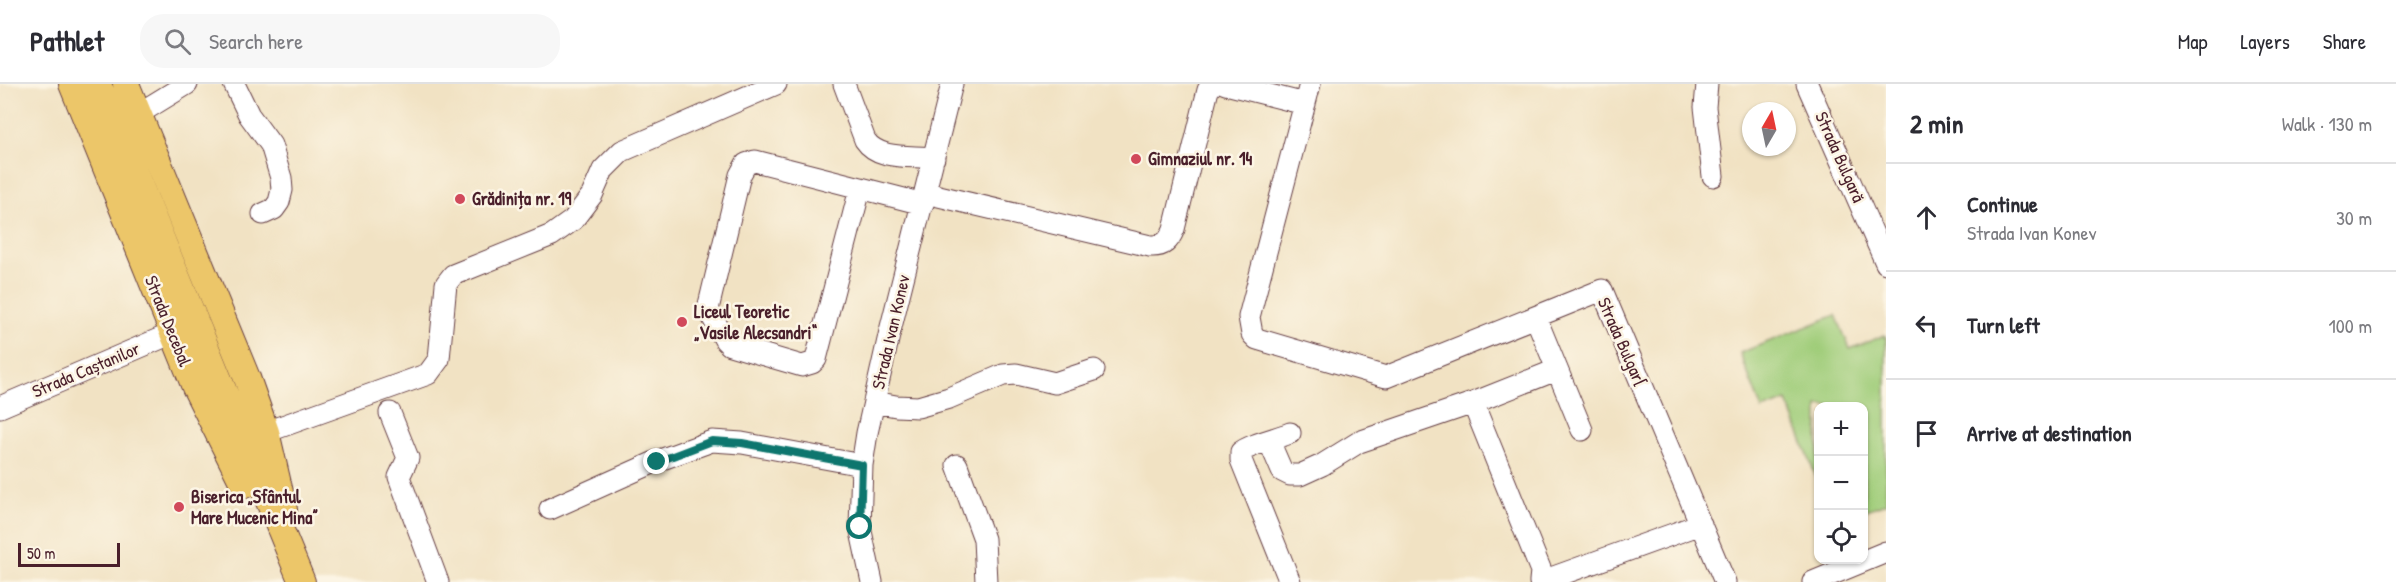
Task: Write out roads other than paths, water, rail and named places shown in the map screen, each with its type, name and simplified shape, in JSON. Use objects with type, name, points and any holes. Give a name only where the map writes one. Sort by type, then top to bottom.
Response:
[{"type":"main road","name":"Strada Decebal","points":[[72,84],[195,387],[256,511],[287,546]]},
{"type":"main road","name":"Strada Decebal","points":[[98,84],[302,582]]},
{"type":"main road","name":"Strada Decebal","points":[[126,84],[247,378],[266,432],[284,500],[287,546]]},
{"type":"street","points":[[138,114],[188,84]]},
{"type":"street","points":[[234,84],[249,115],[272,148],[281,178],[282,190],[278,204],[263,214]]},
{"type":"street","points":[[266,432],[428,374],[439,359],[446,284],[453,275],[552,235],[573,220],[592,195],[603,170],[622,151],[776,84]]},
{"type":"street","points":[[844,84],[864,140],[870,148],[886,155],[934,158]]},
{"type":"street","name":"Strada Ivan Konev","points":[[872,582],[860,527],[862,465],[890,331],[952,84]]},
{"type":"street","points":[[860,189],[816,359],[802,366],[730,345],[708,309],[742,169],[746,164],[755,161],[860,189],[924,198],[1150,246],[1162,245],[1170,238],[1174,229],[1206,96],[1213,84]]},
{"type":"street","points":[[1226,84],[1307,94]]},
{"type":"street","points":[[1707,84],[1705,107],[1713,176]]},
{"type":"street","name":"Strada Bulgară","points":[[1808,84],[1886,263]]},
{"type":"street","name":"Strada Bulgar[","points":[[1307,94],[1249,317],[1252,334],[1257,339],[1386,377],[1602,290],[1725,582]]},
{"type":"street","points":[[1536,318],[1582,430]]},
{"type":"street","name":"Strada Caștanilor","points":[[0,407],[173,333]]},
{"type":"street","points":[[874,402],[918,407],[949,398],[1003,375],[1016,374],[1055,383],[1094,370]]},
{"type":"street","points":[[1269,441],[1282,471],[1290,475],[1300,475],[1322,465],[1359,442],[1473,403],[1556,370]]},
{"type":"street","points":[[1473,403],[1541,571],[1540,582],[1701,524]]},
{"type":"street","points":[[390,413],[408,458],[399,477],[438,582]]},
{"type":"street","points":[[1290,433],[1246,448],[1241,452],[1241,460],[1290,582]]},
{"type":"street","points":[[550,508],[706,441],[742,443],[862,465]]},
{"type":"street","points":[[957,465],[984,539],[986,582]]},
{"type":"street","points":[[1814,582],[1886,552]]},
{"type":"place","name":"Gimnaziul nr. 14","points":[[1136,159]]},
{"type":"place","name":"Grădinița nr. 19","points":[[460,199]]},
{"type":"place","name":"Liceul Teoretic „Vasile Alecsandri“","points":[[682,322]]},
{"type":"place","name":"Biserica „Sfântul Mare Mucenic Mina”","points":[[179,507]]}]
